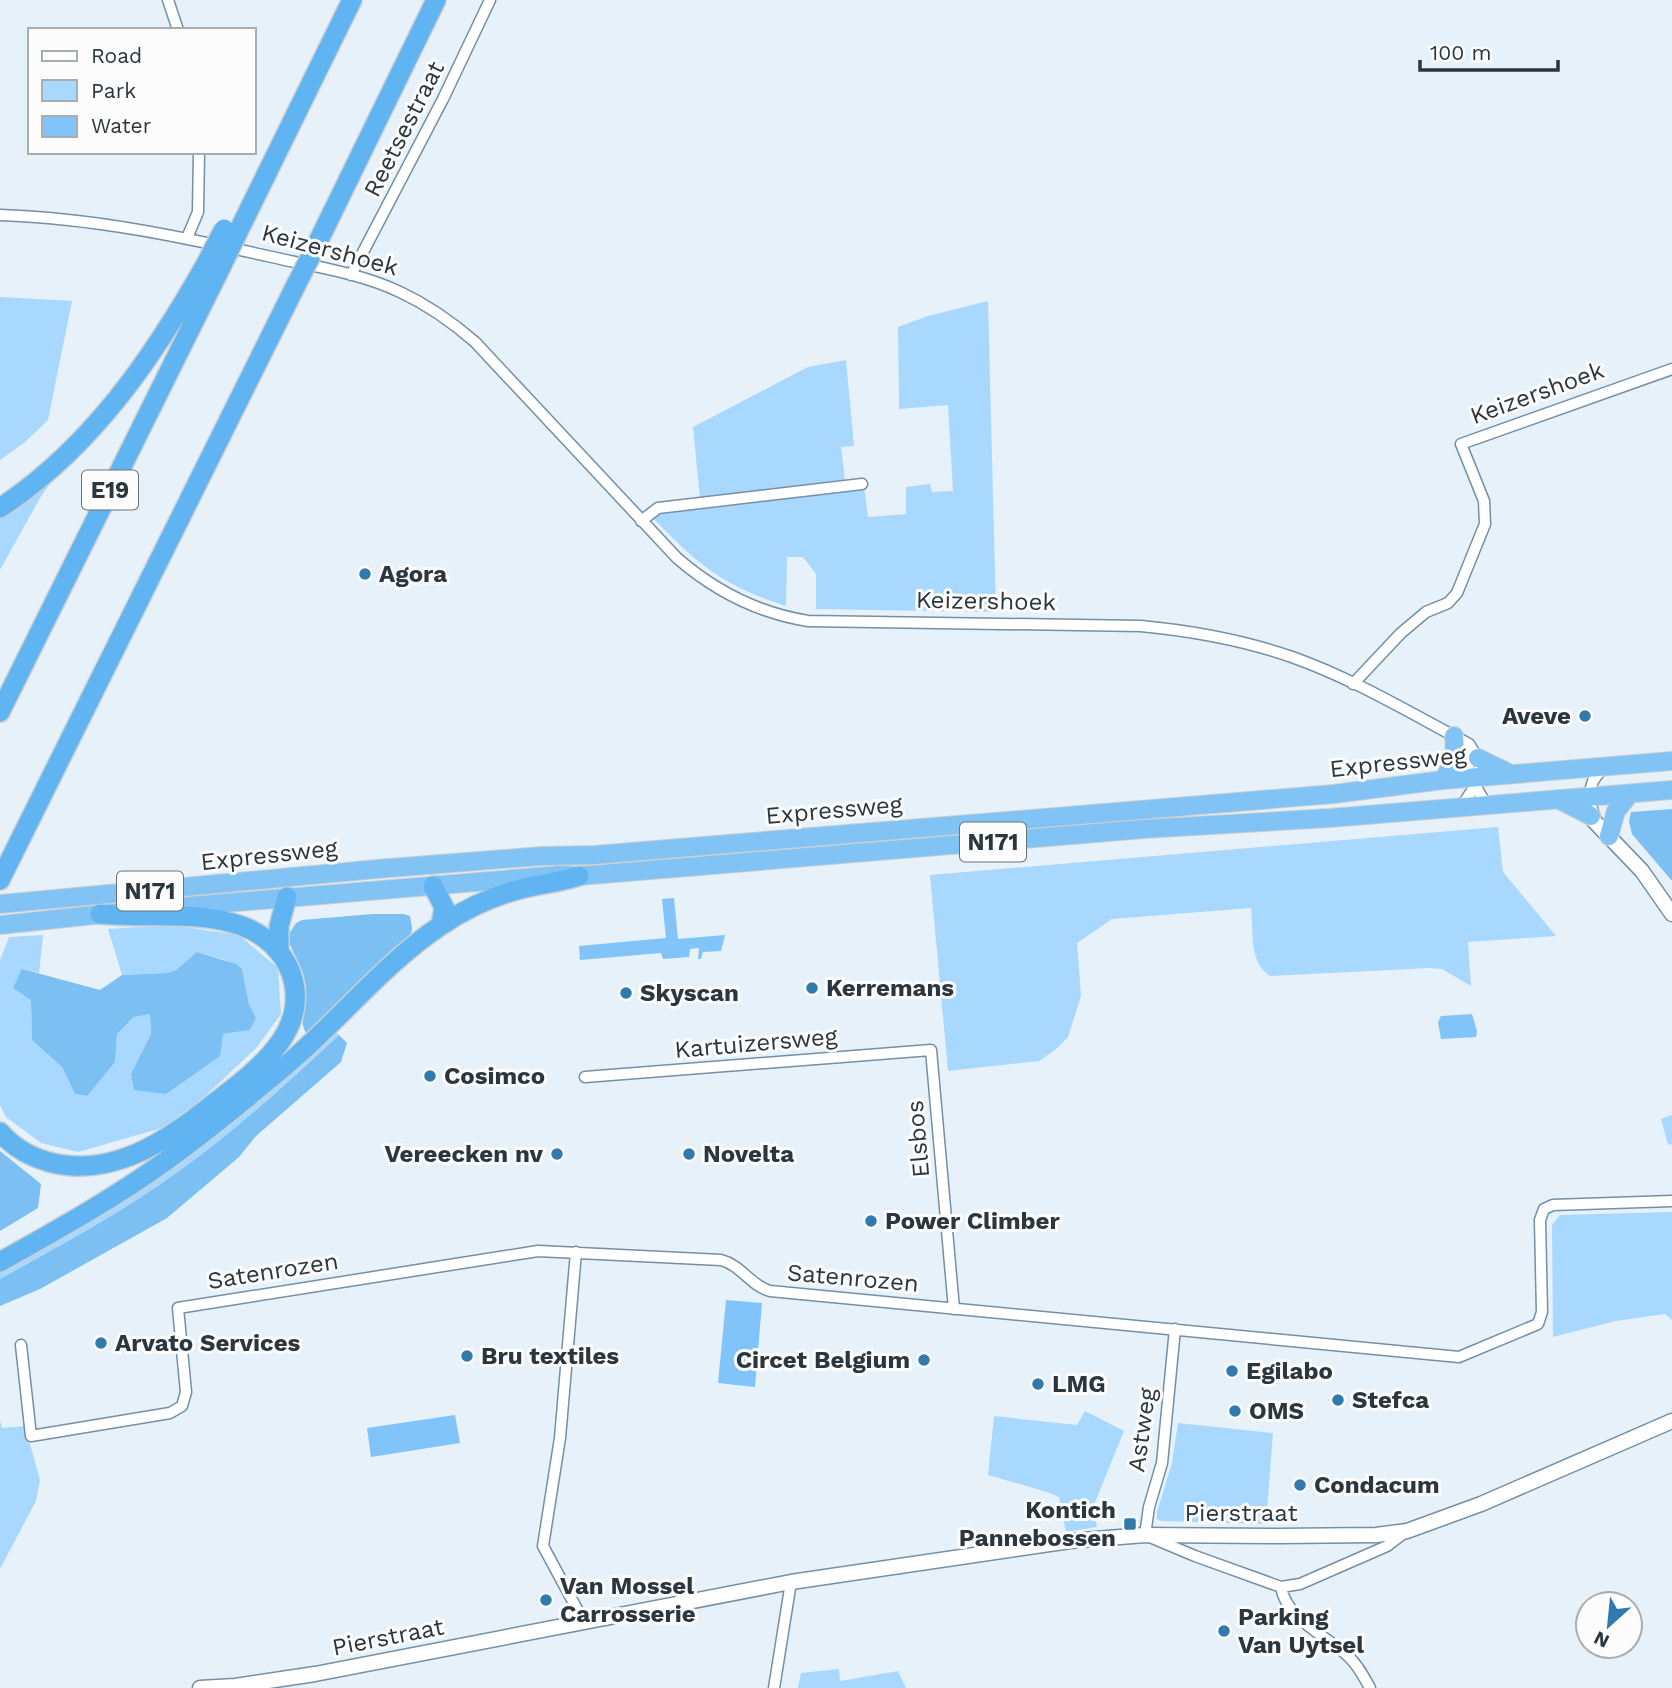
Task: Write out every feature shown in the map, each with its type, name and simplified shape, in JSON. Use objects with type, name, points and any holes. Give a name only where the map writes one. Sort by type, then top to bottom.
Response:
[{"type":"highway","name":"E19","points":[[0,712],[213,266],[231,231],[252,205],[352,0]]},
{"type":"highway","points":[[3,873],[436,0]]},
{"type":"highway","points":[[0,508],[63,458],[108,410],[156,348],[213,266]]},
{"type":"highway","points":[[1443,780],[1454,763],[1454,736]]},
{"type":"highway","points":[[1478,758],[1511,774]]},
{"type":"highway","name":"Expressweg","points":[[0,925],[287,897],[560,875],[579,876],[1144,829],[1487,806],[1558,799],[1594,782],[1672,761]]},
{"type":"highway","name":"Expressweg","points":[[0,904],[410,866],[542,856],[594,855],[1334,794],[1443,780],[1476,781],[1511,774],[1594,782],[1629,795],[1672,790]]},
{"type":"highway","points":[[1607,834],[1616,811],[1629,795]]},
{"type":"highway","points":[[1558,799],[1591,816]]},
{"type":"highway","points":[[410,866],[433,886],[444,907],[441,925]]},
{"type":"highway","points":[[0,1262],[115,1195],[206,1131],[302,1051],[403,955],[441,925],[517,890],[561,883],[579,876]]},
{"type":"highway","points":[[279,951],[279,926],[287,897],[300,877]]},
{"type":"highway","points":[[0,1132],[15,1146],[39,1159],[79,1167],[99,1166],[122,1160],[174,1135],[248,1077],[283,1039],[292,1017],[295,990],[288,965],[279,951],[267,940],[244,927],[213,919],[100,914]]},
{"type":"street","points":[[168,0],[177,28]]},
{"type":"street","name":"Reetsestraat","points":[[351,275],[443,99],[490,0]]},
{"type":"street","points":[[187,238],[198,212],[199,154]]},
{"type":"street","name":"Keizershoek","points":[[0,215],[91,222],[187,238],[351,275],[415,299],[459,328],[490,358],[694,573],[731,596],[779,616],[808,621],[1141,626],[1225,638],[1304,662],[1353,684],[1469,744],[1478,758]]},
{"type":"street","name":"Keizershoek","points":[[1353,684],[1401,633],[1426,612],[1448,603],[1457,593],[1485,524],[1484,501],[1461,444],[1672,369]]},
{"type":"street","points":[[642,521],[658,508],[862,484]]},
{"type":"street","points":[[1454,736],[1464,752],[1487,806]]},
{"type":"street","points":[[1461,807],[1476,781],[1478,758]]},
{"type":"street","points":[[1594,782],[1591,816],[1642,871],[1672,914]]},
{"type":"street","points":[[1594,782],[1607,834]]},
{"type":"street","name":"Kartuizersweg","points":[[585,1077],[931,1050]]},
{"type":"street","name":"Elsbos","points":[[931,1050],[954,1309]]},
{"type":"street","name":"Satenrozen","points":[[21,1345],[31,1436],[170,1413],[180,1409],[186,1392],[178,1308],[538,1251],[722,1260],[766,1290],[1454,1357],[1465,1356],[1538,1324],[1542,1312],[1540,1220],[1544,1209],[1553,1205],[1672,1201]]},
{"type":"street","points":[[576,1252],[560,1438],[543,1546],[584,1622]]},
{"type":"street","name":"Astweg","points":[[1144,1535],[1162,1463],[1175,1329]]},
{"type":"street","name":"Pierstraat","points":[[200,1688],[235,1686],[315,1674],[791,1582],[1070,1541],[1144,1535],[1321,1536],[1376,1535],[1407,1531],[1481,1504],[1672,1421]]},
{"type":"street","points":[[1144,1535],[1282,1587],[1300,1584],[1387,1546],[1407,1531]]},
{"type":"street","points":[[774,1688],[791,1582]]},
{"type":"street","points":[[1282,1587],[1288,1604],[1313,1629],[1351,1659],[1370,1688]]},
{"type":"green space","points":[[0,297],[72,301],[48,420],[24,443],[0,460]]},
{"type":"green space","points":[[988,301],[996,612],[816,609],[816,574],[803,557],[787,557],[786,606],[745,590],[712,572],[652,517],[678,508],[864,487],[868,517],[906,514],[906,487],[930,484],[932,492],[953,491],[948,405],[899,409],[898,327],[928,316]]},
{"type":"green space","points":[[846,360],[854,446],[841,447],[845,481],[700,499],[693,427],[808,367]]},
{"type":"green space","points":[[54,478],[40,498],[0,570],[0,517]]},
{"type":"green space","points":[[1498,827],[1503,872],[1556,936],[1468,942],[1471,986],[1442,969],[1429,968],[1270,976],[1263,970],[1255,954],[1251,908],[1112,919],[1077,943],[1081,996],[1068,1037],[1055,1050],[1039,1061],[948,1071],[930,875]]},
{"type":"green space","points":[[172,925],[239,935],[278,968],[281,1014],[257,1047],[176,1124],[78,1152],[41,1143],[6,1117],[0,1105],[0,960],[9,937],[43,935],[39,973],[22,969],[31,1000],[32,1040],[62,1067],[75,1094],[86,1096],[115,1062],[117,1034],[134,1017],[150,1014],[151,1034],[131,1074],[223,1034],[250,1030],[256,1018],[249,1004],[242,969],[225,960],[197,952],[176,970],[167,973],[122,975],[108,929]]},
{"type":"green space","points":[[335,1032],[339,1035],[281,1088],[179,1171],[114,1214],[0,1279],[0,1272],[42,1249],[199,1147],[275,1087]]},
{"type":"green space","points":[[1672,1115],[1672,1144],[1668,1145],[1661,1119]]},
{"type":"green space","points":[[1672,1212],[1672,1320],[1665,1314],[1616,1321],[1553,1337],[1552,1225],[1560,1215]]},
{"type":"green space","points":[[1085,1411],[1124,1431],[1093,1507],[1097,1527],[1066,1532],[1059,1497],[988,1475],[994,1416],[1077,1425]]},
{"type":"green space","points":[[0,1420],[2,1428],[25,1426],[40,1480],[36,1501],[0,1569]]},
{"type":"green space","points":[[1178,1423],[1273,1433],[1266,1524],[1157,1519],[1172,1463]]},
{"type":"green space","points":[[839,1669],[840,1681],[898,1671],[906,1688],[798,1688],[801,1673]]},
{"type":"shaded area","points":[[1672,809],[1672,881],[1632,834],[1629,821],[1631,812]]},
{"type":"shaded area","points":[[373,914],[410,916],[411,934],[306,1033],[302,1017],[305,982],[287,937],[296,923],[302,920]]},
{"type":"shaded area","points":[[197,952],[236,964],[242,969],[249,1004],[256,1018],[250,1030],[223,1034],[220,1056],[166,1094],[134,1090],[131,1074],[151,1034],[150,1014],[134,1017],[117,1034],[115,1062],[87,1096],[75,1094],[62,1067],[32,1040],[31,1000],[13,988],[22,969],[100,990],[122,975],[167,973],[176,970]]},
{"type":"shaded area","points":[[339,1035],[347,1043],[341,1062],[256,1136],[239,1157],[167,1218],[40,1289],[0,1306],[0,1279],[114,1214],[179,1171],[261,1106]]},
{"type":"shaded area","points":[[0,1151],[41,1184],[38,1208],[0,1231]]},
{"type":"water","points":[[674,898],[678,939],[725,935],[721,951],[703,952],[701,959],[698,959],[699,948],[690,949],[689,957],[663,959],[661,953],[580,960],[579,946],[666,938],[662,899]]},
{"type":"water","points":[[1472,1014],[1476,1037],[1441,1039],[1438,1022],[1441,1016]]},
{"type":"water","points":[[726,1300],[762,1303],[755,1387],[718,1383]]},
{"type":"water","points":[[455,1415],[460,1443],[371,1457],[367,1428]]},
{"type":"place","name":"Agora","points":[[365,574]]},
{"type":"place","name":"Aveve","points":[[1585,716]]},
{"type":"place","name":"Kerremans","points":[[812,988]]},
{"type":"place","name":"Skyscan","points":[[626,993]]},
{"type":"place","name":"Cosimco","points":[[430,1076]]},
{"type":"place","name":"Vereecken nv","points":[[557,1154]]},
{"type":"place","name":"Novelta","points":[[689,1154]]},
{"type":"place","name":"Power Climber","points":[[871,1221]]},
{"type":"place","name":"Arvato Services","points":[[101,1343]]},
{"type":"place","name":"Bru textiles","points":[[467,1356]]},
{"type":"place","name":"Circet Belgium","points":[[924,1360]]},
{"type":"place","name":"Egilabo","points":[[1232,1371]]},
{"type":"place","name":"LMG","points":[[1038,1384]]},
{"type":"place","name":"Stefca","points":[[1338,1400]]},
{"type":"place","name":"OMS","points":[[1235,1411]]},
{"type":"place","name":"Condacum","points":[[1300,1485]]},
{"type":"place","name":"Kontich Pannebossen","points":[[1130,1524]]},
{"type":"place","name":"Van Mossel Carrosserie","points":[[546,1600]]},
{"type":"place","name":"Parking Van Uytsel","points":[[1224,1631]]}]
